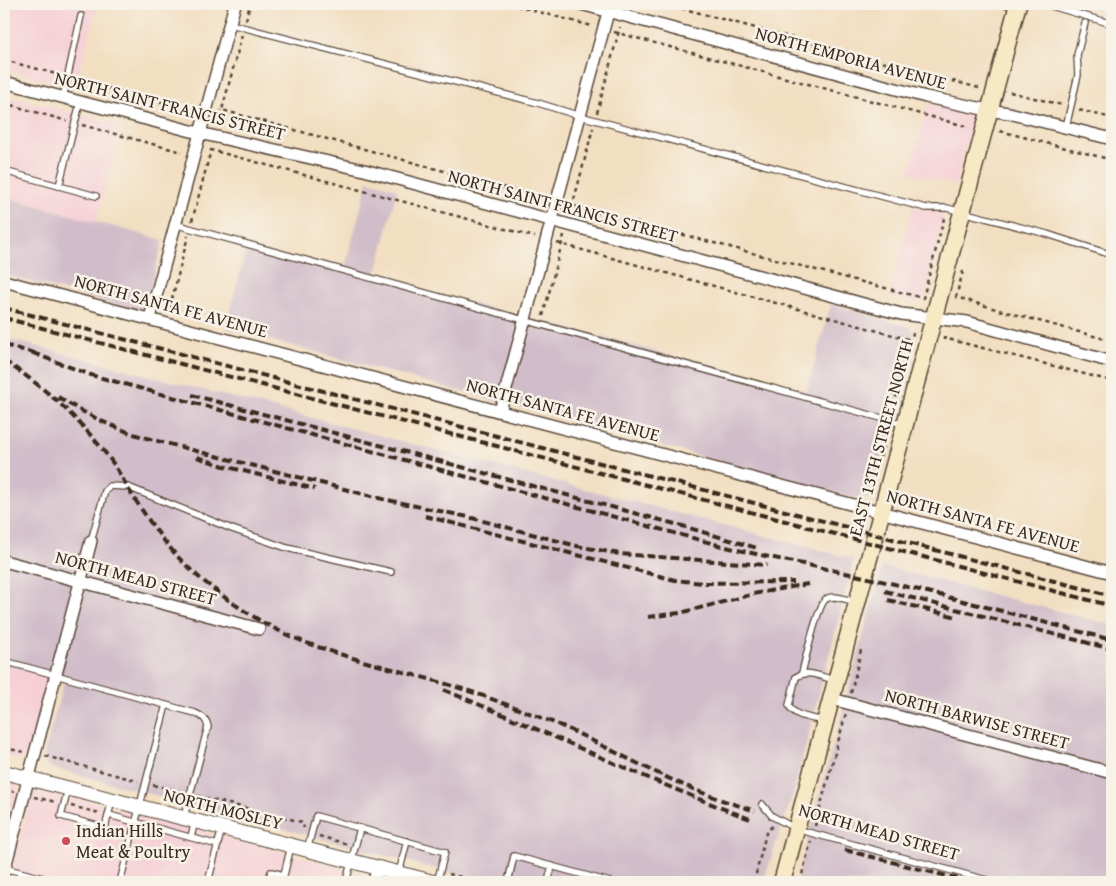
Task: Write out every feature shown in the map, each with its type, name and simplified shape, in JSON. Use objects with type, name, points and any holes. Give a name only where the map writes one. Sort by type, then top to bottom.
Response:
[{"type":"main road","name":"EAST 13TH STREET NORTH","points":[[782,882],[881,513],[898,422],[934,318],[961,212],[997,111],[1013,5]]},
{"type":"street","points":[[150,318],[235,4]]},
{"type":"street","name":"NORTH EMPORIA AVENUE","points":[[582,4],[610,7],[624,15],[926,97],[997,111],[1112,139]]},
{"type":"street","points":[[500,411],[610,7]]},
{"type":"street","name":"NORTH SAINT FRANCIS STREET","points":[[4,82],[214,137],[364,170],[901,314],[967,322],[1112,362]]},
{"type":"street","name":"NORTH SANTA FE AVENUE","points":[[4,281],[1112,573]]},
{"type":"street","points":[[4,869],[91,541]]},
{"type":"street","name":"NORTH MEAD STREET","points":[[4,561],[259,629]]},
{"type":"street","name":"NORTH BARWISE STREET","points":[[832,699],[1112,773]]},
{"type":"street","name":"NORTH MOSLEY","points":[[4,772],[399,874],[437,877]]},
{"type":"street","points":[[374,882],[377,868]]},
{"type":"lane","points":[[1045,4],[1112,24]]},
{"type":"lane","points":[[63,98],[81,16]]},
{"type":"lane","points":[[1066,127],[1078,75],[1077,55],[1085,23]]},
{"type":"lane","points":[[230,24],[538,103],[580,116],[926,208],[947,208],[1047,234],[1112,255]]},
{"type":"lane","points":[[59,186],[80,103]]},
{"type":"lane","points":[[4,171],[96,196]]},
{"type":"lane","points":[[174,224],[898,422]]},
{"type":"lane","points":[[91,541],[105,490],[110,486],[117,486],[142,492],[232,529],[287,548],[391,572]]},
{"type":"lane","points":[[802,673],[821,605],[825,599],[834,596],[858,602]]},
{"type":"lane","points":[[4,661],[56,674],[204,717],[208,722],[208,727],[190,794],[191,837]]},
{"type":"lane","points":[[826,721],[795,713],[788,705],[796,677],[802,673],[806,672],[836,681]]},
{"type":"lane","points":[[120,882],[166,705]]},
{"type":"lane","points":[[68,789],[62,816],[105,828],[112,800]]},
{"type":"lane","name":"NORTH MEAD STREET","points":[[762,804],[772,816],[796,829],[994,882]]},
{"type":"lane","points":[[109,815],[218,845]]},
{"type":"lane","points":[[307,850],[316,816],[446,852],[437,882]]},
{"type":"lane","points":[[208,882],[222,828]]},
{"type":"lane","points":[[346,882],[360,828]]},
{"type":"lane","points":[[399,874],[407,841]]},
{"type":"lane","points":[[268,882],[271,872],[284,876],[291,846]]},
{"type":"lane","points":[[508,882],[514,856],[610,882]]},
{"type":"lane","points":[[548,882],[552,866]]},
{"type":"lane","points":[[4,869],[58,882]]},
{"type":"path","points":[[170,307],[250,4]]},
{"type":"path","points":[[509,4],[969,126]]},
{"type":"path","points":[[666,4],[979,88]]},
{"type":"path","points":[[542,319],[624,15]]},
{"type":"path","points":[[4,60],[194,111],[222,110],[557,202],[923,298]]},
{"type":"path","points":[[1010,92],[997,111],[1000,131],[1112,160]]},
{"type":"path","points":[[182,152],[210,150],[911,340]]},
{"type":"path","points":[[963,270],[956,297],[1112,341]]},
{"type":"path","points":[[878,465],[898,422],[913,333]]},
{"type":"path","points":[[942,347],[944,338],[1112,381]]},
{"type":"path","points":[[800,882],[862,644]]},
{"type":"path","points":[[4,748],[302,822],[305,831],[356,847]]},
{"type":"path","points":[[754,882],[766,833],[777,819]]},
{"type":"path","points":[[437,877],[481,882]]},
{"type":"shaded area","points":[[4,4],[98,4],[75,88],[4,69]]},
{"type":"shaded area","points":[[4,95],[121,125],[96,222],[4,197]]},
{"type":"shaded area","points":[[928,104],[967,114],[971,118],[972,124],[956,185],[909,173]]},
{"type":"shaded area","points":[[368,181],[397,189],[375,278],[807,391],[831,304],[909,327],[913,332],[913,339],[873,493],[869,498],[856,498],[225,328],[247,247],[344,271]]},
{"type":"shaded area","points":[[4,197],[163,240],[146,305],[142,309],[137,310],[4,275]]},
{"type":"shaded area","points":[[913,205],[945,213],[925,297],[920,303],[890,296]]},
{"type":"shaded area","points":[[4,338],[854,559],[793,794],[763,882],[486,882],[49,767],[44,755],[64,681],[4,664]]},
{"type":"shaded area","points":[[882,566],[1112,625],[1112,882],[796,882]]},
{"type":"shaded area","points":[[4,664],[49,676],[29,752],[25,758],[19,760],[4,756]]},
{"type":"shaded area","points":[[4,780],[16,785],[17,790],[4,843]]},
{"type":"shaded area","points":[[38,790],[359,872],[366,876],[368,882],[9,882],[32,793]]},
{"type":"railway","points":[[4,308],[1112,596]]},
{"type":"railway","points":[[4,318],[1112,606]]},
{"type":"railway","points":[[4,345],[38,354]]},
{"type":"railway","points":[[33,353],[91,375],[722,546],[907,587],[1112,640]]},
{"type":"railway","points":[[4,361],[60,403],[85,428],[111,460],[160,536],[179,558],[221,595],[244,611],[281,632],[307,643],[450,685],[558,724],[689,787],[755,811]]},
{"type":"railway","points":[[192,395],[679,525],[757,548]]},
{"type":"railway","points":[[58,397],[102,421],[150,439],[383,499],[468,517],[577,546],[620,554],[767,565]]},
{"type":"railway","points":[[197,457],[224,466],[315,489]]},
{"type":"railway","points":[[425,516],[675,580],[703,583],[794,582]]},
{"type":"railway","points":[[648,617],[680,613],[758,593],[808,584]]},
{"type":"railway","points":[[885,591],[1112,649]]},
{"type":"railway","points":[[888,600],[957,617]]},
{"type":"railway","points":[[444,690],[675,789],[753,820]]},
{"type":"railway","points":[[845,850],[970,882]]},
{"type":"place","name":"Indian Hills Meat & Poultry","points":[[66,841]]}]
